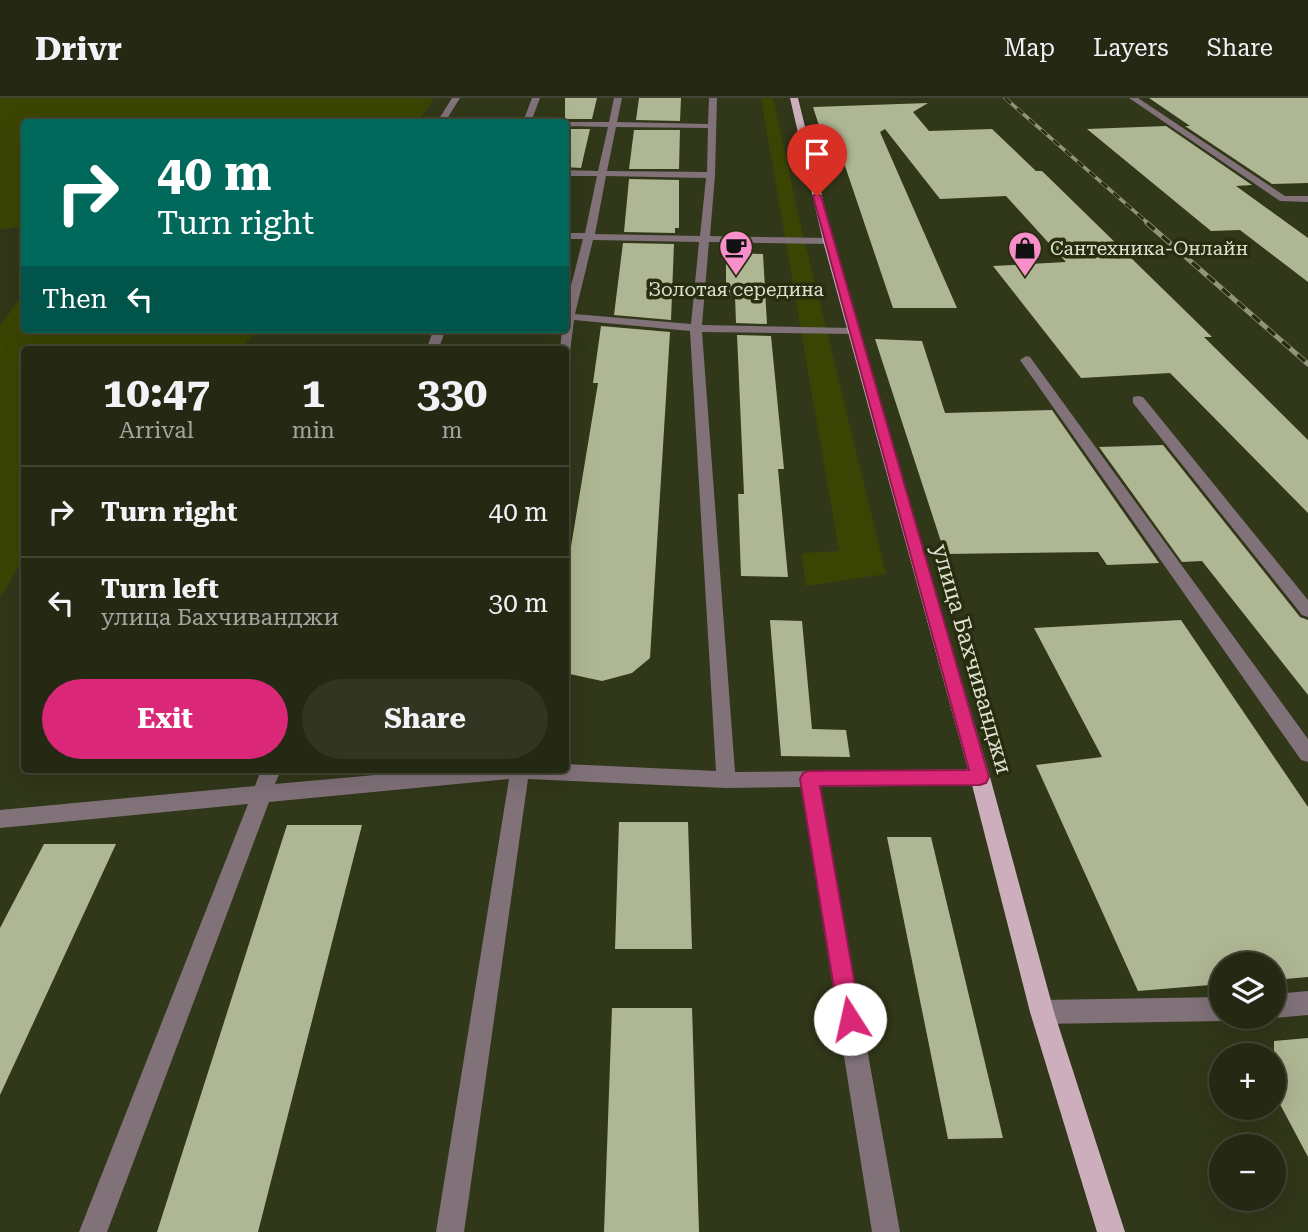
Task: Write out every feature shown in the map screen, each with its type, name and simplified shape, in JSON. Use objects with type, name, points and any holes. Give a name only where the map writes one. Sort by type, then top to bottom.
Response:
[{"type":"main road","name":"улица Бахчиванджи","points":[[794,98],[828,241],[980,777],[1042,1012],[1111,1232]]},
{"type":"lane","points":[[444,119],[456,98]]},
{"type":"lane","points":[[528,119],[536,98]]},
{"type":"lane","points":[[569,309],[589,237],[618,98]]},
{"type":"lane","points":[[713,98],[711,176],[696,328],[726,780]]},
{"type":"lane","points":[[1133,98],[1283,200],[1308,199]]},
{"type":"lane","points":[[569,124],[712,126]]},
{"type":"lane","points":[[569,173],[711,176]]},
{"type":"lane","points":[[569,236],[828,241]]},
{"type":"lane","points":[[569,316],[696,328],[855,331]]},
{"type":"lane","points":[[1026,360],[1308,754]]},
{"type":"lane","points":[[1138,400],[1308,611]]},
{"type":"lane","points":[[569,772],[726,780],[980,777]]},
{"type":"lane","points":[[93,1232],[270,773]]},
{"type":"lane","points":[[0,819],[490,773]]},
{"type":"lane","points":[[450,1232],[520,773]]},
{"type":"lane","points":[[809,779],[886,1232]]},
{"type":"lane","points":[[1286,1005],[1308,1003]]},
{"type":"lane","points":[[1042,1012],[1209,1009]]},
{"type":"green space","points":[[0,98],[434,98],[420,119],[21,119],[21,227],[0,229]]},
{"type":"green space","points":[[761,98],[773,98],[799,218],[886,574],[806,586],[802,553],[839,551]]},
{"type":"green space","points":[[21,296],[21,333],[253,333],[244,346],[21,346],[21,563],[0,597],[0,326]]},
{"type":"building","points":[[565,98],[597,98],[592,119],[565,119]]},
{"type":"building","points":[[639,98],[681,98],[680,121],[636,120]]},
{"type":"building","points":[[1149,98],[1308,98],[1308,183],[1272,184],[1185,126],[1190,126]]},
{"type":"building","points":[[928,103],[913,112],[929,131],[992,129],[1036,171],[1042,171],[1212,337],[1204,337],[1308,440],[1308,513],[1170,373],[1081,378],[993,266],[1066,262],[1006,196],[940,199],[885,129],[880,132],[957,308],[893,308],[842,157],[829,157],[813,107]]},
{"type":"building","points":[[1166,126],[1252,185],[1236,186],[1308,238],[1308,282],[1240,230],[1211,231],[1087,129]]},
{"type":"building","points":[[569,129],[590,129],[581,168],[569,167]]},
{"type":"building","points":[[634,130],[680,130],[679,169],[629,169]]},
{"type":"building","points":[[629,179],[679,180],[679,228],[675,228],[675,233],[624,232]]},
{"type":"building","points":[[623,243],[674,244],[671,320],[614,315]]},
{"type":"building","points":[[726,253],[763,254],[767,324],[736,323],[735,296],[726,295]]},
{"type":"building","points":[[601,326],[670,332],[650,658],[632,673],[602,681],[569,674],[569,559],[598,383],[593,383]]},
{"type":"building","points":[[737,335],[771,336],[784,469],[778,469],[788,577],[741,576],[738,494],[744,494]]},
{"type":"building","points":[[875,339],[922,341],[945,413],[1052,410],[1159,563],[1107,565],[1098,552],[945,554]]},
{"type":"building","points":[[1163,445],[1300,617],[1308,620],[1308,695],[1202,561],[1182,562],[1099,447]]},
{"type":"building","points":[[770,620],[802,621],[812,729],[846,730],[850,757],[781,756]]},
{"type":"building","points":[[1181,620],[1308,807],[1308,977],[1286,979],[1286,952],[1209,952],[1209,985],[1138,991],[1036,765],[1102,757],[1034,628]]},
{"type":"building","points":[[619,822],[688,822],[692,949],[615,949]]},
{"type":"building","points":[[287,825],[362,825],[258,1232],[157,1232]]},
{"type":"building","points":[[887,837],[931,837],[1003,1138],[948,1139]]},
{"type":"building","points":[[44,844],[116,844],[0,1095],[0,928]]},
{"type":"building","points":[[612,1008],[692,1008],[699,1232],[604,1232]]},
{"type":"building","points":[[1308,1038],[1308,1157],[1286,1116],[1286,1043],[1274,1041]]},
{"type":"railway","points":[[1005,98],[1149,224]]},
{"type":"railway","points":[[1147,223],[1308,364]]},
{"type":"place","name":"Золотая середина","points":[[736,277]]},
{"type":"place","name":"Сантехника-Онлайн","points":[[1025,278]]},
{"type":"route","points":[[817,196],[980,777],[809,779],[850,1019]]}]
